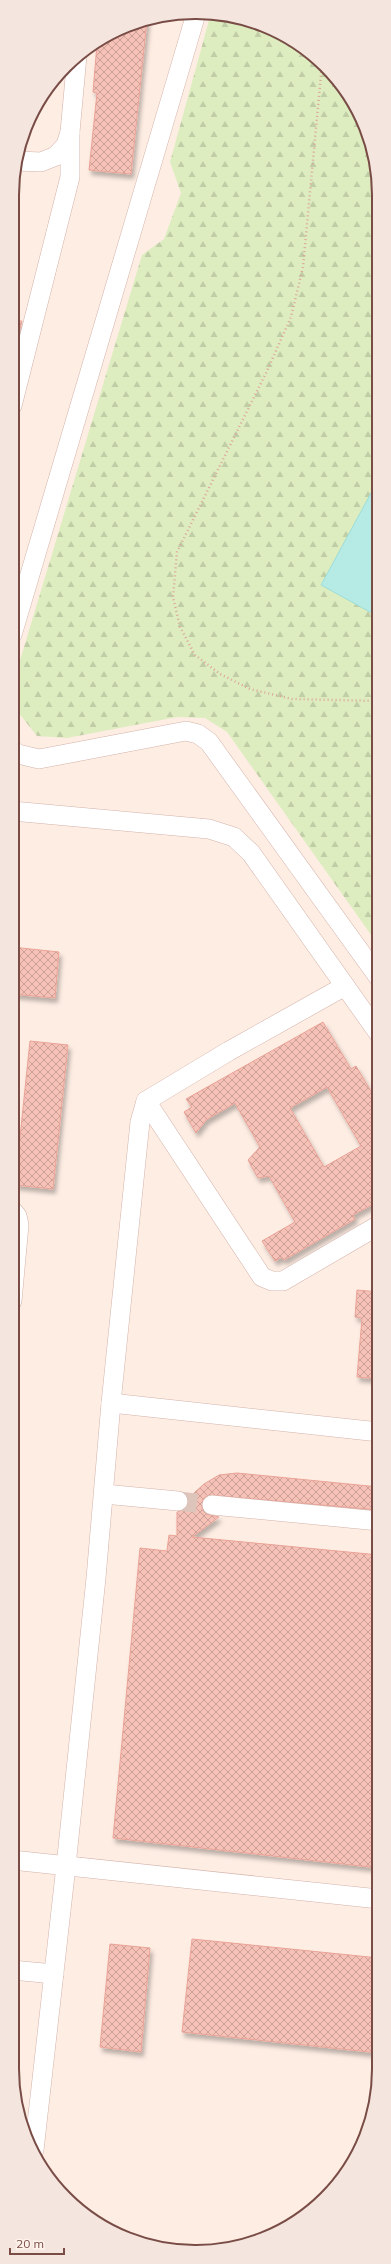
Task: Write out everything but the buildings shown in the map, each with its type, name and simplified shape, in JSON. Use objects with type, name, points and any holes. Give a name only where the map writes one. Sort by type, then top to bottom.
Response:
[{"type":"lane","points":[[19,611],[195,19]]},
{"type":"lane","points":[[19,378],[70,178],[70,132],[76,66]]},
{"type":"lane","points":[[22,161],[41,162],[56,156],[66,146],[70,132]]},
{"type":"lane","points":[[19,754],[39,759],[186,731],[198,734],[209,742],[372,968]]},
{"type":"lane","points":[[19,812],[209,829],[234,838],[251,853],[372,1024]]},
{"type":"lane","points":[[35,2142],[66,1866],[140,1122],[146,1101],[229,1051],[345,986]]},
{"type":"lane","points":[[146,1101],[262,1277],[272,1281],[283,1281],[372,1229]]},
{"type":"lane","points":[[111,1403],[372,1431]]},
{"type":"lane","points":[[104,1494],[178,1501]]},
{"type":"lane","points":[[212,1505],[372,1520]]},
{"type":"lane","points":[[19,1861],[372,1897]]},
{"type":"lane","points":[[19,1971],[54,1974]]},
{"type":"path","points":[[321,72],[303,267],[291,317],[267,371],[178,552],[173,597],[180,627],[195,655],[220,674],[250,689],[292,699],[372,702]]},
{"type":"green space","points":[[209,19],[230,22],[263,32],[303,55],[328,79],[342,97],[359,128],[369,161],[372,184],[372,491],[321,585],[372,613],[372,936],[227,732],[205,718],[177,717],[67,738],[37,736],[19,713],[19,664],[142,255],[164,239],[181,193],[170,162]]},
{"type":"water","points":[[372,491],[372,613],[321,585]]},
{"type":"tunnel","points":[[178,1501],[212,1505]]}]
